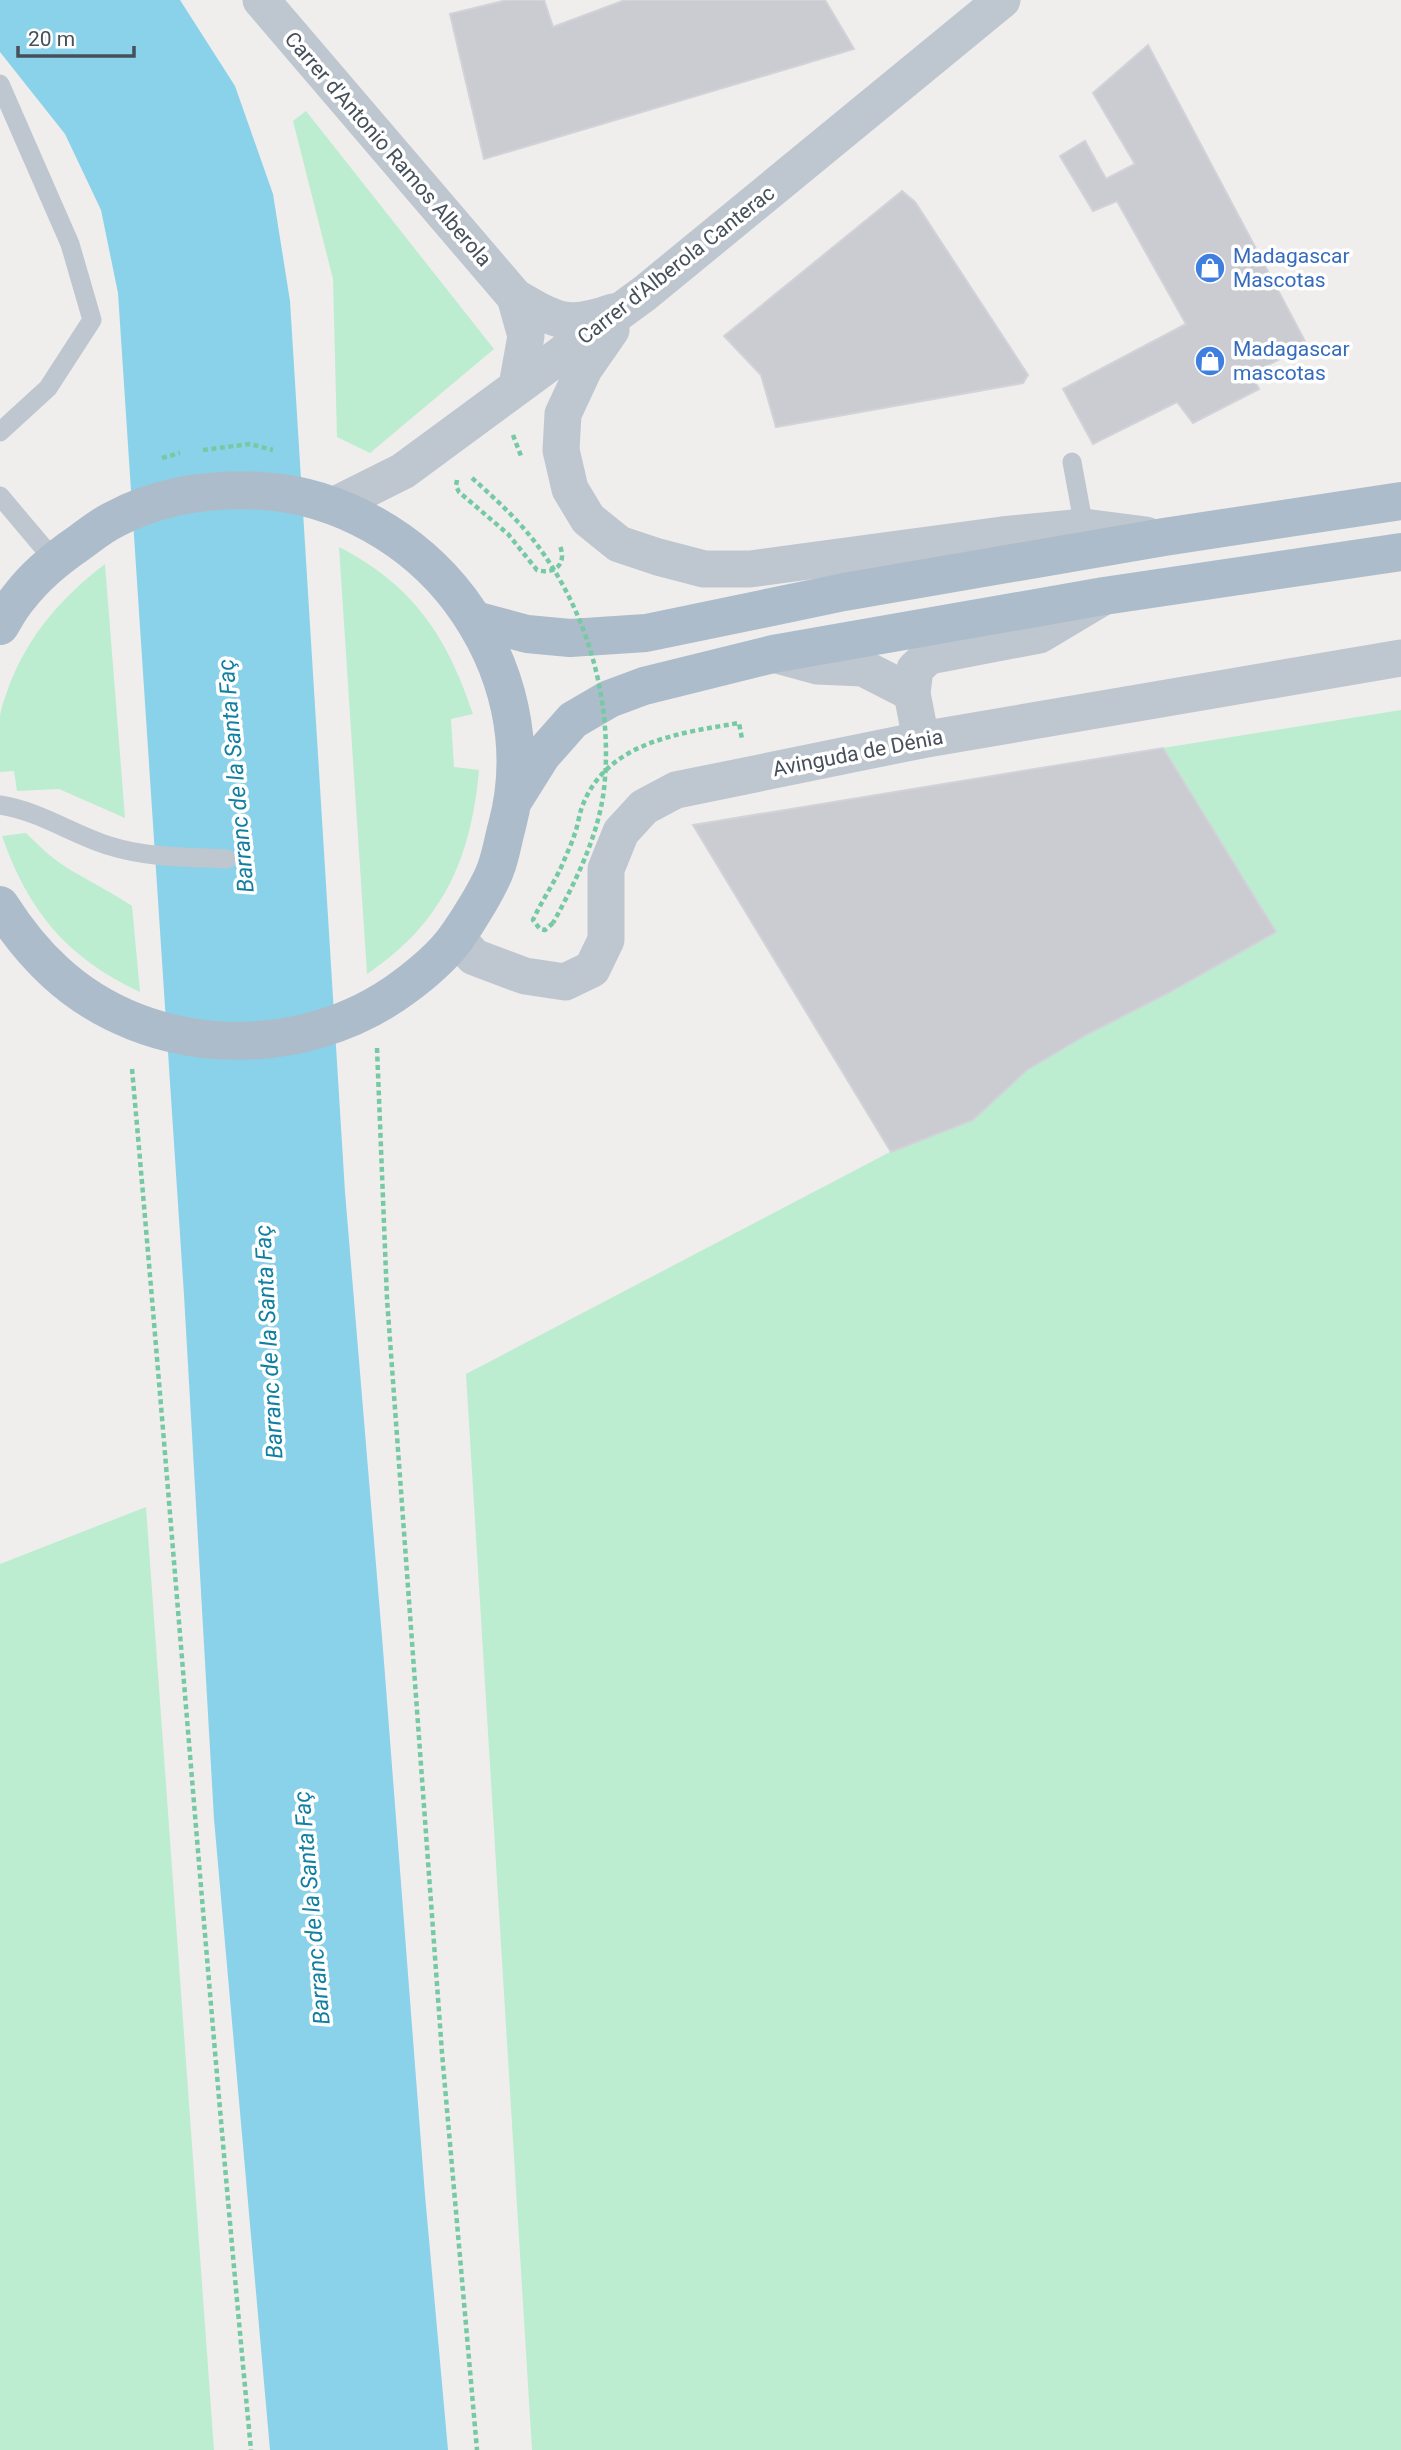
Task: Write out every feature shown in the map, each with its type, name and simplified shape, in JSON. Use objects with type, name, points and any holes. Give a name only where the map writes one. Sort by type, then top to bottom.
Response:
[{"type":"main road","points":[[0,626],[20,595],[54,560],[113,519],[152,503],[194,493],[225,490],[278,492],[326,504],[376,525],[414,551],[447,583],[475,620],[492,653],[505,688],[516,761],[515,798],[495,872],[456,937],[373,1026],[324,1028],[279,1039],[244,1042],[186,1037],[141,1024],[86,996],[56,974],[11,936],[0,905]]},
{"type":"main road","points":[[475,620],[527,634],[570,638],[646,633],[844,592],[1164,537],[1401,501]]},
{"type":"main road","points":[[515,798],[542,755],[573,720],[609,699],[644,686],[773,654],[1104,596],[1401,552]]},
{"type":"street","name":"Carrer d'Antonio Ramos Alberola","points":[[261,0],[515,298],[554,320],[589,320],[627,307]]},
{"type":"street","name":"Carrer d'Alberola Canterac","points":[[326,504],[403,471],[627,307],[963,12],[1002,0]]},
{"type":"street","name":"Carrer d'Antonio Ramos Alberola","points":[[515,298],[526,336],[517,386]]},
{"type":"street","points":[[627,307],[583,369],[563,414],[561,450],[570,489],[588,519],[619,544],[704,569],[750,569],[1002,535],[1084,527],[1164,537]]},
{"type":"street","points":[[921,740],[912,693],[915,669],[929,656],[1039,635],[1104,596]]},
{"type":"street","points":[[773,654],[817,666],[863,668],[912,693]]},
{"type":"street","name":"Avinguda de Dénia","points":[[456,937],[474,957],[525,976],[565,982],[592,970],[606,940],[606,869],[621,832],[644,807],[676,790],[921,740],[1401,658]]},
{"type":"lane","points":[[0,84],[70,244],[92,320],[48,388],[0,432]]},
{"type":"lane","points":[[1072,462],[1084,527]]},
{"type":"lane","points":[[0,496],[54,560]]},
{"type":"lane","points":[[0,805],[30,811],[107,845],[141,855],[227,859]]},
{"type":"path","points":[[520,450],[523,464]]},
{"type":"path","points":[[553,923],[575,883],[593,836],[605,780],[602,689],[579,618],[545,555],[509,511],[465,475],[458,479],[456,486],[459,492],[508,534],[537,570],[551,572],[562,563],[561,547],[555,540]]},
{"type":"path","points":[[373,1026],[378,1058],[390,1340],[442,2053],[477,2450]]},
{"type":"path","points":[[132,1069],[172,1514],[216,2081],[251,2450]]},
{"type":"green space","points":[[306,111],[494,349],[370,453],[337,437],[333,279],[293,121]]},
{"type":"green space","points":[[339,547],[388,578],[407,596],[439,637],[452,660],[473,714],[451,719],[454,767],[479,770],[469,832],[449,886],[434,911],[415,933],[367,974]]},
{"type":"green space","points":[[105,564],[125,818],[59,789],[17,791],[14,771],[0,772],[1,713],[17,667],[48,618]]},
{"type":"green space","points":[[1401,710],[1401,2450],[532,2450],[466,1374],[890,1152],[973,1120],[1027,1070],[1086,1035],[1276,933],[1163,748]]},
{"type":"green space","points":[[26,833],[61,864],[132,906],[140,992],[91,964],[53,929],[38,909],[12,863],[2,836]]},
{"type":"green space","points":[[146,1507],[214,2450],[0,2450],[0,1564]]},
{"type":"water","name":"Barranc de la Santa Faç","points":[[0,0],[180,0],[235,86],[273,194],[290,301],[345,1192],[425,2195],[448,2450],[270,2450],[214,1819],[184,1295],[118,293],[101,210],[65,134],[0,52]]},
{"type":"building","points":[[507,0],[544,0],[553,27],[625,0],[825,0],[854,49],[484,159],[450,14]]},
{"type":"building","name":"Madagascar Mascotas","points":[[1148,45],[1307,345],[1251,374],[1259,389],[1193,423],[1177,402],[1093,444],[1063,389],[1186,324],[1117,201],[1093,211],[1060,156],[1085,141],[1106,179],[1135,164],[1093,93]]},
{"type":"building","points":[[902,191],[915,202],[1028,375],[1023,383],[776,427],[761,375],[724,336]]},
{"type":"building","points":[[1163,748],[1276,932],[1027,1070],[973,1120],[891,1152],[693,825]]},
{"type":"place","name":"Madagascar Mascotas","points":[[1210,268]]},
{"type":"place","name":"Madagascar mascotas","points":[[1210,361]]}]
